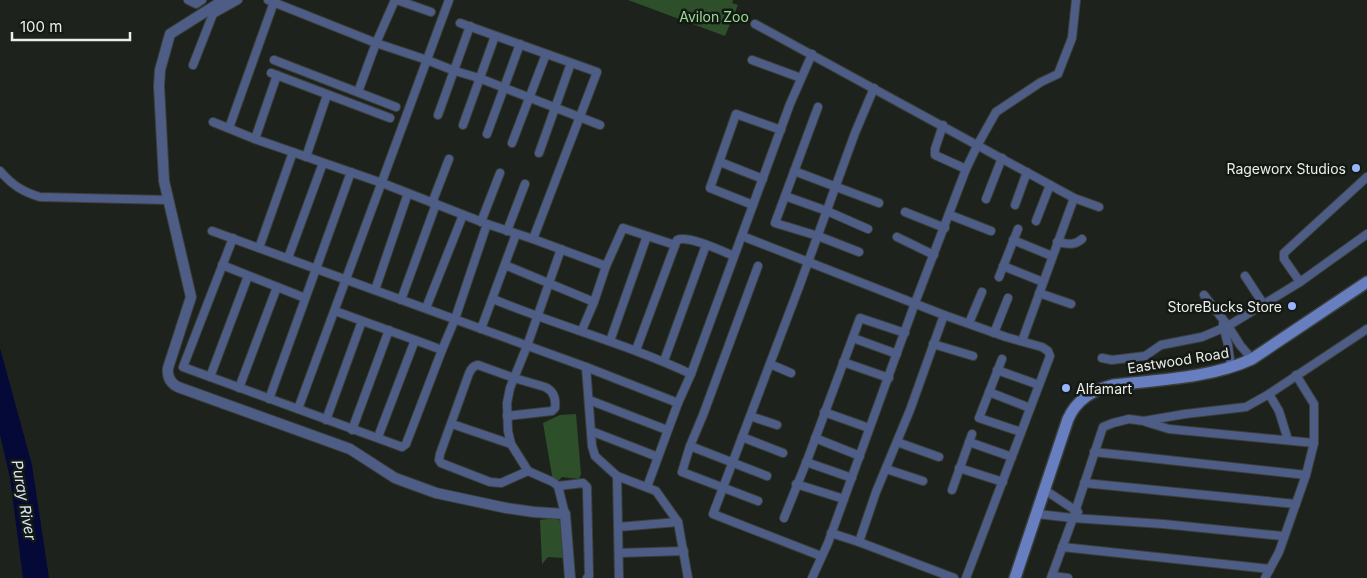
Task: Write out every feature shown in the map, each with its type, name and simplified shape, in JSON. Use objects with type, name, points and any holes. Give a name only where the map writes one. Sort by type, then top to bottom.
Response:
[{"type":"main road","name":"Eastwood Road","points":[[1015,578],[1072,411],[1090,393],[1113,385],[1208,373],[1231,368],[1252,359],[1365,285]]},
{"type":"street","points":[[188,0],[196,4],[202,0]]},
{"type":"street","points":[[224,0],[170,34],[159,86],[164,181],[191,297],[168,368],[168,377],[174,385],[350,449],[395,478],[436,493],[506,508],[565,514]]},
{"type":"street","points":[[193,64],[213,14],[238,0]]},
{"type":"street","points":[[358,92],[376,43],[396,0],[431,12]]},
{"type":"street","points":[[298,410],[450,0]]},
{"type":"street","points":[[812,578],[852,478],[966,169],[996,112],[1041,82],[1058,74],[1072,38],[1076,0]]},
{"type":"street","points":[[229,128],[271,1],[376,43],[503,87],[600,126]]},
{"type":"street","points":[[460,23],[597,72],[533,239]]},
{"type":"street","points":[[755,24],[1074,198],[1099,207]]},
{"type":"street","points":[[438,115],[470,26]]},
{"type":"street","points":[[463,125],[495,36]]},
{"type":"street","points":[[487,134],[520,44]]},
{"type":"street","points":[[512,143],[546,54]]},
{"type":"street","points":[[647,487],[781,130],[812,54]]},
{"type":"street","points":[[274,60],[396,106]]},
{"type":"street","points":[[752,60],[801,78]]},
{"type":"street","points":[[539,153],[571,63]]},
{"type":"street","points":[[255,138],[274,74],[390,118]]},
{"type":"street","points":[[821,556],[713,514],[874,88]]},
{"type":"street","points":[[306,157],[327,94]]},
{"type":"street","points":[[818,106],[775,223],[818,236],[859,252]]},
{"type":"street","points":[[753,205],[710,189],[737,114],[781,130]]},
{"type":"street","points":[[213,122],[382,183],[462,215],[606,266]]},
{"type":"street","points":[[943,125],[935,155],[966,169]]},
{"type":"street","points":[[259,248],[293,152]]},
{"type":"street","points":[[401,300],[449,158]]},
{"type":"street","points":[[986,199],[1002,158]]},
{"type":"street","points":[[288,258],[324,162]]},
{"type":"street","points":[[720,162],[763,179]]},
{"type":"street","points":[[0,171],[12,184],[24,192],[40,197],[168,200]]},
{"type":"street","points":[[794,171],[879,203]]},
{"type":"street","points":[[269,399],[351,172]]},
{"type":"street","points":[[1015,205],[1027,172]]},
{"type":"street","points":[[233,238],[183,367],[352,430],[404,447],[455,319],[500,173]]},
{"type":"street","points":[[1300,282],[1284,259],[1284,253],[1367,178]]},
{"type":"street","points":[[507,231],[525,184]]},
{"type":"street","points":[[1036,221],[1050,184]]},
{"type":"street","points":[[375,290],[408,193]]},
{"type":"street","points":[[784,196],[827,211],[868,229]]},
{"type":"street","points":[[1022,341],[1074,198]]},
{"type":"street","points":[[906,212],[944,228]]},
{"type":"street","points":[[426,308],[462,215]]},
{"type":"street","points":[[950,215],[991,232]]},
{"type":"street","points":[[582,330],[621,228],[674,245]]},
{"type":"street","points":[[999,277],[1018,229]]},
{"type":"street","points":[[212,231],[586,367],[678,403]]},
{"type":"street","points":[[481,329],[516,234]]},
{"type":"street","points":[[1102,358],[1112,360],[1145,356],[1161,345],[1202,337],[1264,306],[1367,234]]},
{"type":"street","points":[[610,341],[647,236]]},
{"type":"street","points":[[742,236],[944,315],[994,333],[1042,347],[1048,351],[1050,356],[966,578]]},
{"type":"street","points":[[897,237],[934,255]]},
{"type":"street","points":[[636,350],[677,240],[682,238],[734,256]]},
{"type":"street","points":[[1057,242],[1071,245],[1082,239]]},
{"type":"street","points":[[1013,240],[1052,256]]},
{"type":"street","points":[[664,361],[706,245]]},
{"type":"street","points":[[561,249],[514,378],[507,403],[507,416],[511,444],[528,471],[558,486],[565,514],[570,578]]},
{"type":"street","points":[[222,265],[305,298]]},
{"type":"street","points":[[505,265],[594,302]]},
{"type":"street","points":[[758,266],[682,472],[758,501]]},
{"type":"street","points":[[1003,266],[1043,282]]},
{"type":"street","points":[[210,377],[248,276]]},
{"type":"street","points":[[1245,276],[1264,306]]},
{"type":"street","points":[[239,388],[277,287]]},
{"type":"street","points":[[969,323],[982,292]]},
{"type":"street","points":[[1039,293],[1071,304]]},
{"type":"street","points":[[1204,295],[1240,346],[1252,359]]},
{"type":"street","points":[[994,333],[1008,298]]},
{"type":"street","points":[[493,299],[537,317],[582,330],[636,350],[691,374]]},
{"type":"street","points":[[334,310],[442,350]]},
{"type":"street","points":[[859,542],[944,315]]},
{"type":"street","points":[[784,518],[860,318],[905,333]]},
{"type":"street","points":[[326,420],[362,321]]},
{"type":"street","points":[[1225,325],[1231,368]]},
{"type":"street","points":[[352,430],[389,330]]},
{"type":"street","points":[[1144,421],[1246,407],[1365,331]]},
{"type":"street","points":[[853,338],[897,354]]},
{"type":"street","points":[[378,437],[415,340]]},
{"type":"street","points":[[932,344],[973,356]]},
{"type":"street","points":[[1002,359],[979,418],[1021,432]]},
{"type":"street","points":[[843,362],[889,378]]},
{"type":"street","points":[[770,364],[791,373]]},
{"type":"street","points":[[507,416],[547,412],[555,408],[555,397],[550,389],[484,367],[474,366],[469,374],[439,460],[441,463],[498,484],[528,471]]},
{"type":"street","points":[[586,367],[595,456],[617,476],[656,491],[678,522],[688,578]]},
{"type":"street","points":[[997,370],[1038,385]]},
{"type":"street","points":[[1264,578],[1278,552],[1296,504],[1314,443],[1314,404],[1296,376]]},
{"type":"street","points":[[989,392],[1030,408]]},
{"type":"street","points":[[1269,394],[1279,411],[1288,440]]},
{"type":"street","points":[[589,400],[668,430]]},
{"type":"street","points":[[824,412],[869,428]]},
{"type":"street","points":[[750,416],[777,425]]},
{"type":"street","points":[[1068,578],[1051,577],[1103,427],[1129,419],[1144,421],[1169,429],[1314,443]]},
{"type":"street","points":[[452,424],[511,444]]},
{"type":"street","points":[[591,431],[658,457]]},
{"type":"street","points":[[952,490],[972,434]]},
{"type":"street","points":[[742,437],[783,453]]},
{"type":"street","points":[[815,438],[860,456]]},
{"type":"street","points":[[897,442],[939,457]]},
{"type":"street","points":[[969,442],[1012,458]]},
{"type":"street","points":[[690,446],[767,476]]},
{"type":"street","points":[[1094,452],[1306,474]]},
{"type":"street","points":[[806,462],[852,478]]},
{"type":"street","points":[[960,468],[1002,482]]},
{"type":"street","points":[[886,469],[923,481]]},
{"type":"street","points":[[617,476],[619,578]]},
{"type":"street","points":[[558,486],[583,483],[587,487],[589,576],[587,578]]},
{"type":"street","points":[[1084,483],[1296,504]]},
{"type":"street","points":[[796,484],[844,499]]},
{"type":"street","points":[[1045,490],[1074,514],[1082,517],[1283,536]]},
{"type":"street","points":[[1037,514],[1074,514]]},
{"type":"street","points":[[618,527],[678,522]]},
{"type":"street","points":[[831,533],[954,578]]},
{"type":"street","points":[[1062,547],[1270,569]]},
{"type":"street","points":[[619,553],[684,551]]},
{"type":"green space","name":"Avilon Zoo","points":[[628,0],[733,0],[732,3],[738,5],[725,36]]},
{"type":"green space","points":[[576,414],[581,474],[579,479],[562,477],[558,481],[553,481],[543,423],[560,415]]},
{"type":"green space","points":[[555,518],[562,522],[564,558],[548,557],[542,564],[540,520]]},
{"type":"water","name":"Puray River","points":[[0,348],[32,465],[49,578],[23,578],[10,478],[0,435]]},
{"type":"place","name":"Rageworx Studios","points":[[1356,168]]},
{"type":"place","name":"StoreBucks Store","points":[[1292,306]]},
{"type":"place","name":"Alfamart","points":[[1066,388]]}]
